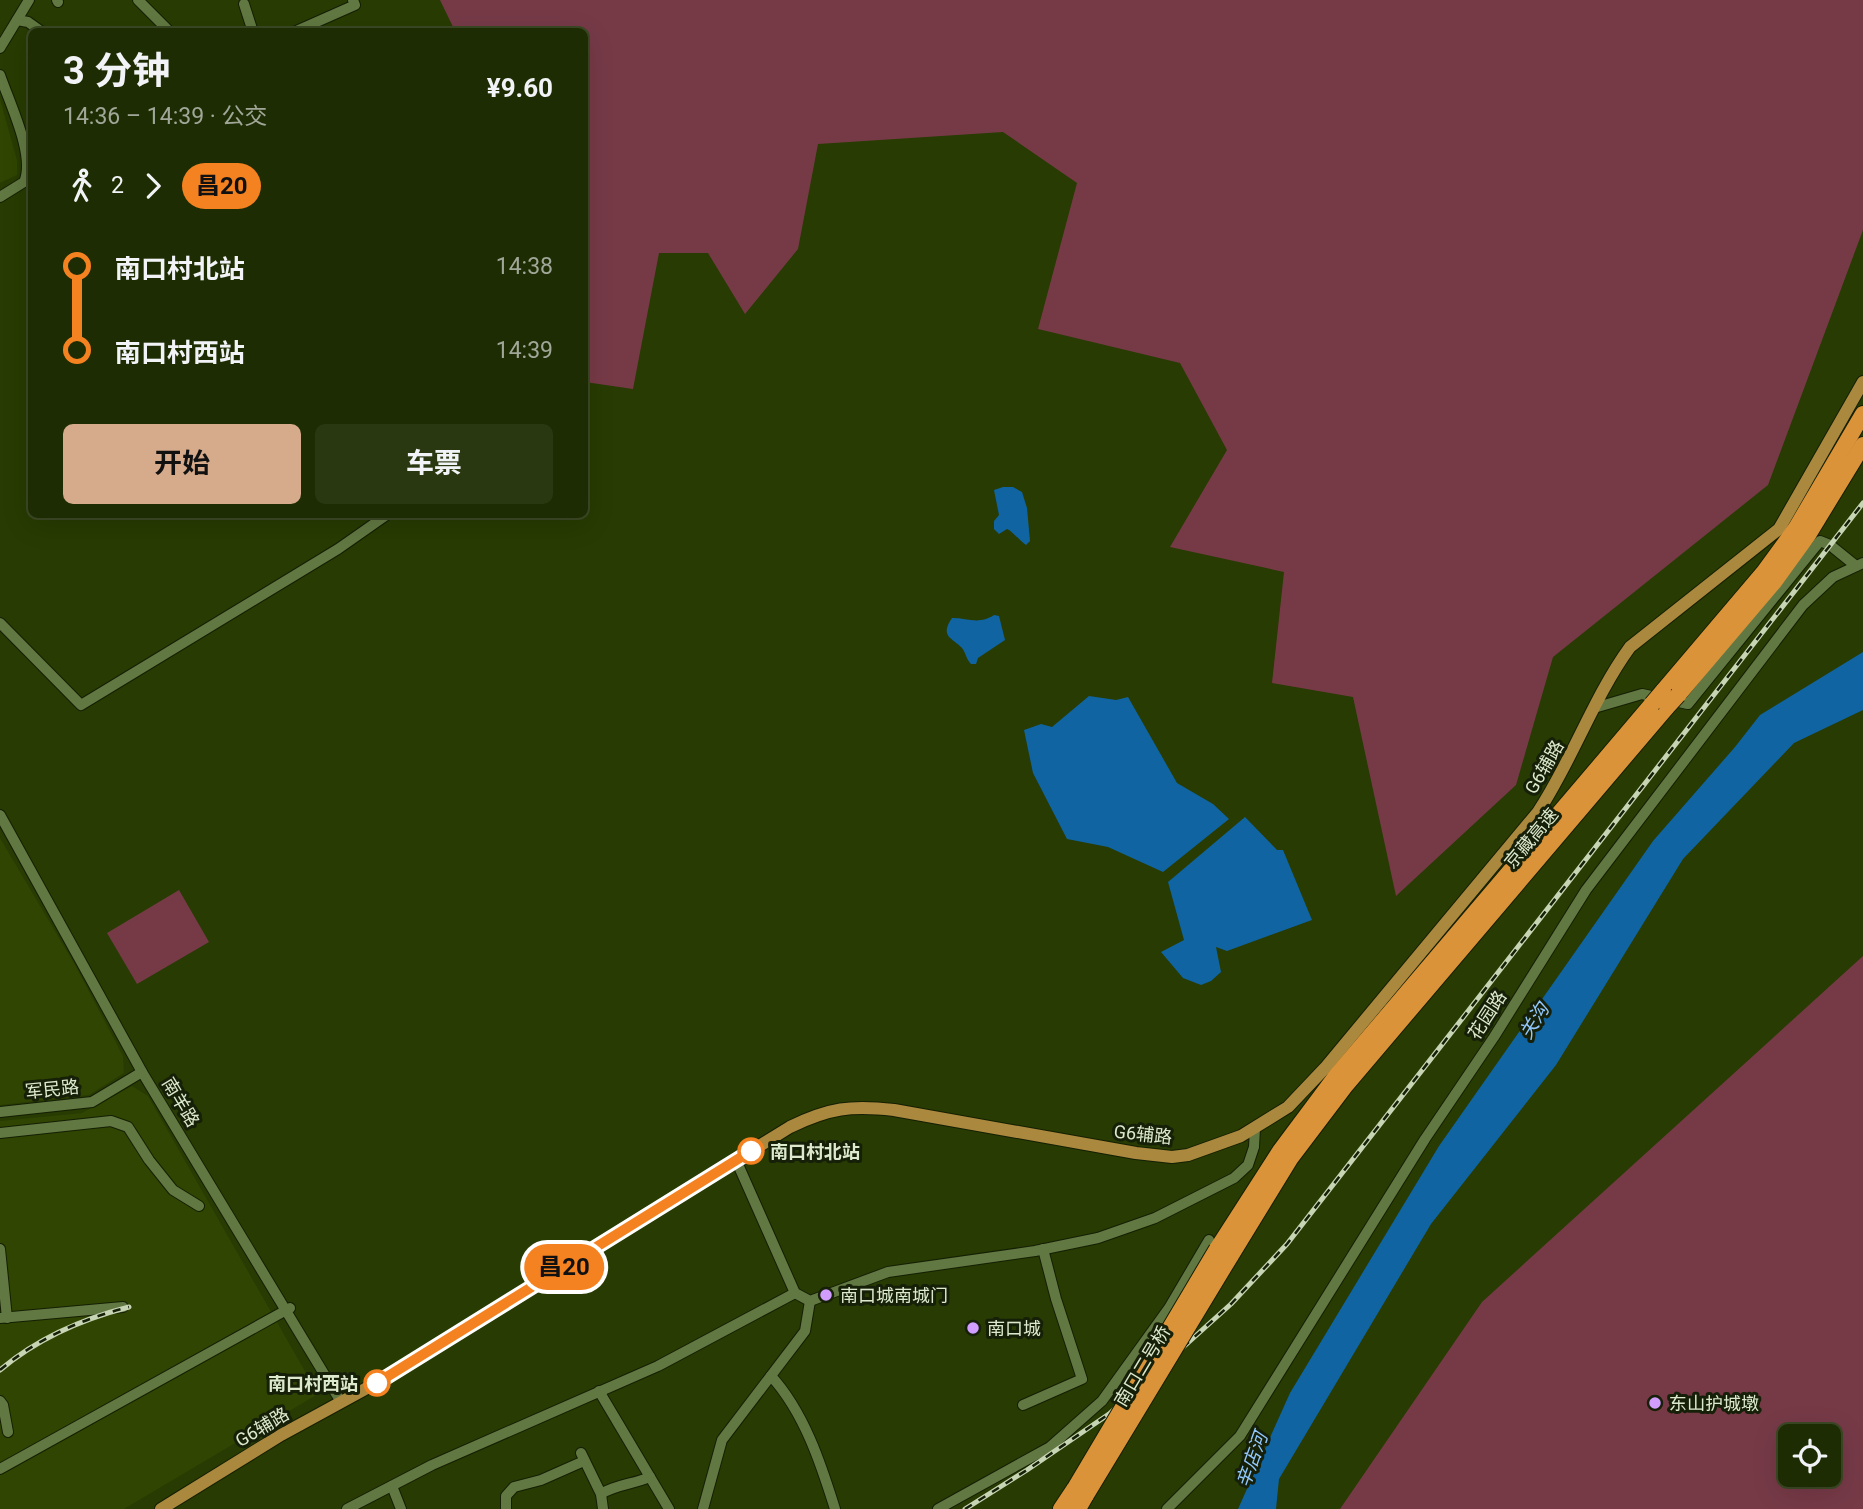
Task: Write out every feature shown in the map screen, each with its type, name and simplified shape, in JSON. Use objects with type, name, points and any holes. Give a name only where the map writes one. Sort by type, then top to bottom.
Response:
[{"type":"highway","points":[[1665,699],[1796,528],[1863,414]]},
{"type":"highway","points":[[1665,699],[1774,582],[1808,535],[1863,445]]},
{"type":"highway","name":"南口二号桥","points":[[1080,1498],[1219,1249],[1280,1151],[1336,1076],[1665,699]]},
{"type":"highway","points":[[1061,1509],[1080,1498]]},
{"type":"main road","name":"G6辅路","points":[[161,1509],[281,1435],[378,1382],[736,1160],[812,1117],[847,1107],[894,1110],[1172,1157],[1209,1149],[1255,1128],[1288,1107],[1307,1089],[1526,827],[1555,786],[1616,667],[1630,647],[1779,529],[1863,382]]},
{"type":"street","points":[[0,48],[29,0]]},
{"type":"street","points":[[138,0],[166,28]]},
{"type":"street","points":[[303,28],[355,5],[353,0]]},
{"type":"street","points":[[244,4],[252,28]]},
{"type":"street","points":[[17,20],[28,22],[36,28]]},
{"type":"street","points":[[0,75],[28,167],[24,182],[0,197]]},
{"type":"street","points":[[0,623],[81,705],[338,549],[382,518]]},
{"type":"street","points":[[1594,708],[1642,694],[1688,704],[1820,541],[1859,565]]},
{"type":"street","name":"花园路","points":[[1167,1509],[1240,1436],[1425,1139],[1494,1037],[1586,890],[1803,605],[1833,577],[1859,565]]},
{"type":"street","name":"南羊路","points":[[0,815],[142,1072],[288,1309],[341,1402]]},
{"type":"street","name":"军民路","points":[[0,1112],[92,1102],[142,1072]]},
{"type":"street","points":[[0,1133],[111,1121],[128,1127],[173,1190],[199,1206]]},
{"type":"street","points":[[736,1160],[795,1293],[810,1301],[888,1272],[968,1262],[1098,1238],[1155,1218],[1234,1178],[1248,1165],[1254,1147],[1255,1128]]},
{"type":"street","points":[[0,1249],[4,1318],[123,1307]]},
{"type":"street","points":[[1023,1405],[1082,1379],[1043,1249]]},
{"type":"street","points":[[938,1509],[1049,1447],[1102,1401],[1169,1308],[1219,1249]]},
{"type":"street","points":[[347,1509],[445,1459],[658,1366],[795,1293]]},
{"type":"street","points":[[703,1509],[722,1440],[804,1331],[810,1301]]},
{"type":"street","points":[[0,1469],[288,1309]]},
{"type":"street","points":[[771,1376],[797,1416],[821,1465],[835,1509]]},
{"type":"street","points":[[599,1391],[669,1509]]},
{"type":"street","points":[[0,1401],[8,1432]]},
{"type":"street","points":[[506,1509],[506,1496],[514,1487],[541,1480],[582,1457],[601,1493],[603,1509]]},
{"type":"street","points":[[601,1493],[650,1477]]},
{"type":"street","points":[[392,1486],[401,1509]]},
{"type":"shaded area","points":[[440,0],[1863,0],[1863,230],[1768,485],[1553,657],[1516,785],[1396,896],[1353,697],[1272,683],[1284,572],[1170,547],[1227,450],[1180,363],[1038,329],[1077,183],[1003,132],[818,144],[798,249],[745,314],[708,253],[659,253],[633,389],[588,382],[588,28],[454,28]]},
{"type":"shaded area","points":[[0,99],[17,160],[17,175],[0,183]]},
{"type":"shaded area","points":[[0,838],[75,965],[123,1056],[124,1073],[89,1095],[0,1105]]},
{"type":"shaded area","points":[[179,890],[209,942],[137,984],[107,933]]},
{"type":"shaded area","points":[[1863,956],[1863,1509],[1340,1509],[1482,1302]]},
{"type":"shaded area","points":[[132,1086],[148,1096],[318,1394],[124,1509],[0,1509],[0,1121],[82,1113]]},
{"type":"water","points":[[1013,487],[1022,492],[1027,508],[1030,541],[1026,545],[1007,529],[999,534],[994,529],[994,521],[999,515],[994,490]]},
{"type":"water","points":[[999,616],[1005,640],[978,658],[976,664],[971,664],[962,648],[947,633],[948,624],[952,618],[978,620]]},
{"type":"water","name":"关沟","points":[[1863,652],[1863,710],[1794,743],[1683,859],[1556,1065],[1431,1224],[1279,1479],[1276,1509],[1238,1509],[1290,1393],[1439,1146],[1653,841],[1760,715]]},
{"type":"water","points":[[1089,696],[1116,700],[1128,697],[1177,783],[1213,804],[1229,819],[1163,872],[1108,847],[1067,839],[1033,773],[1024,730],[1041,724],[1052,727]]},
{"type":"water","points":[[1245,817],[1277,850],[1283,850],[1312,920],[1227,951],[1216,947],[1221,972],[1201,985],[1183,978],[1161,952],[1184,940],[1168,882]]},
{"type":"railway","points":[[965,1509],[1109,1414],[1231,1304],[1287,1244],[1863,503]]},
{"type":"railway","points":[[0,1370],[30,1348],[61,1331],[94,1317],[129,1307]]},
{"type":"bus line","name":"昌20","points":[[377,1383],[751,1151]]},
{"type":"place","name":"南口村北站","points":[[751,1151]]},
{"type":"place","name":"南口城南城门","points":[[826,1295]]},
{"type":"place","name":"南口城","points":[[973,1328]]},
{"type":"place","name":"南口村西站","points":[[377,1383]]},
{"type":"place","name":"东山护城墩","points":[[1655,1403]]},
{"type":"water label","name":"辛店河","points":[[1252,1460]]}]
